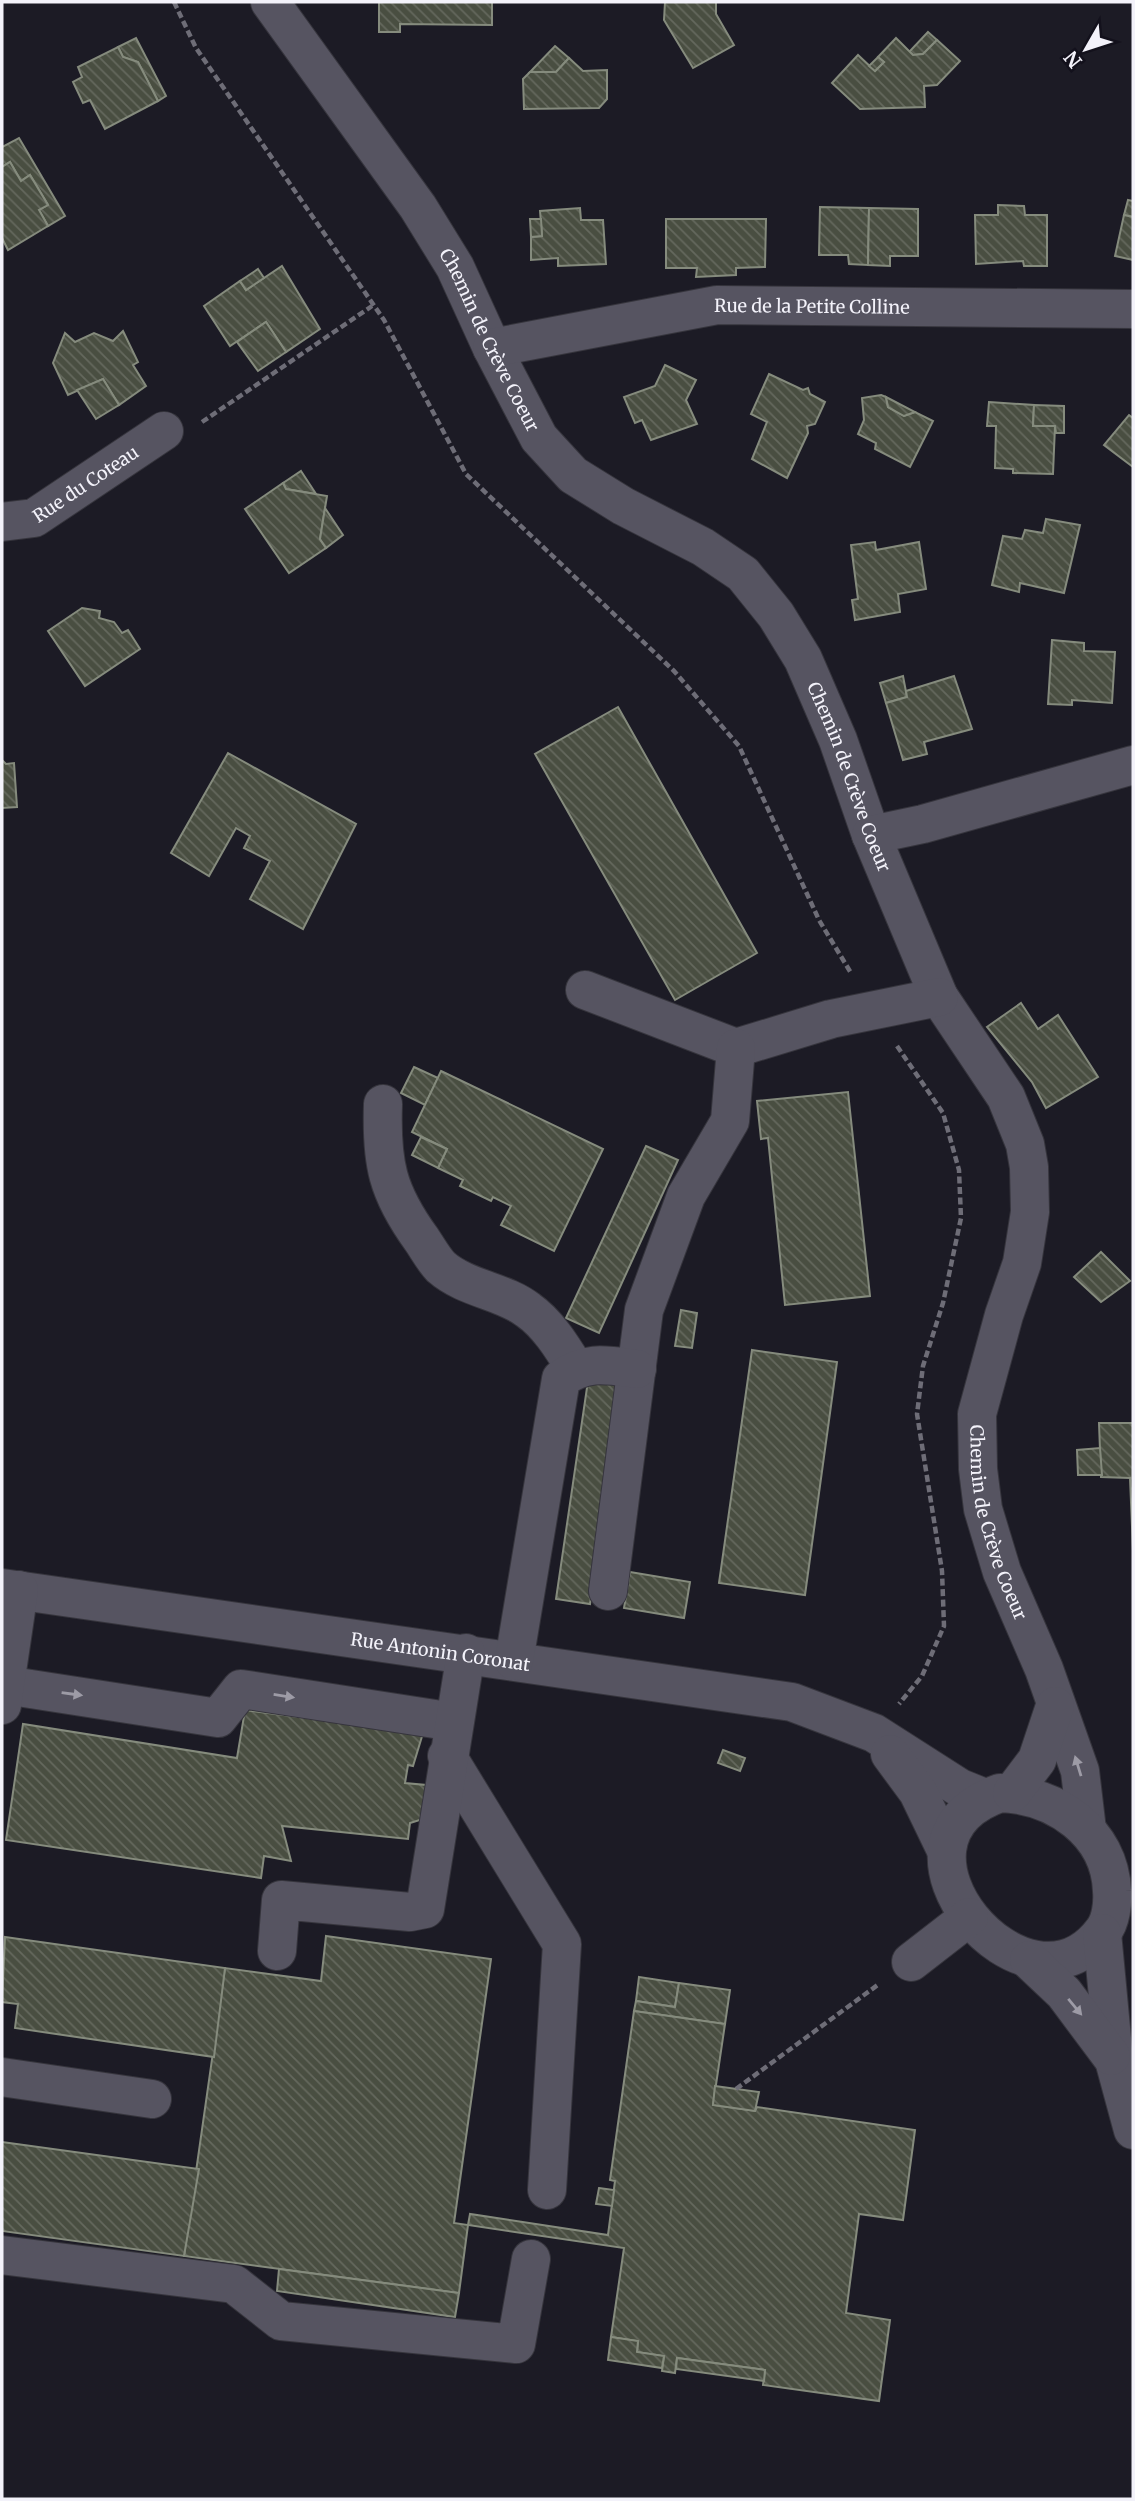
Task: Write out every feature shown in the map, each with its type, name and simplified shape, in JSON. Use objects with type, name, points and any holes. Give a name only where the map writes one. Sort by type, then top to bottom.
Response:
[{"type":"street","name":"Chemin de Crève Coeur","points":[[280,6],[418,207],[455,267],[492,348],[539,438],[573,475],[623,506],[703,547],[743,574],[776,615],[803,659],[838,740],[871,835],[939,997],[1006,1097],[1025,1144],[1029,1167],[1030,1212],[1022,1263],[1004,1315],[977,1414],[978,1469],[983,1508],[1002,1572],[1044,1669],[1055,1706],[1109,1850]]},
{"type":"street","name":"Rue de la Petite Colline","points":[[492,348],[717,305],[1133,309]]},
{"type":"street","name":"Rue du Coteau","points":[[2,523],[34,518],[164,431]]},
{"type":"street","points":[[871,835],[923,824],[1133,765]]},
{"type":"street","points":[[585,990],[736,1048],[831,1019],[939,997]]},
{"type":"street","points":[[608,1591],[644,1310],[685,1196],[730,1121],[736,1048]]},
{"type":"street","points":[[383,1104],[382,1149],[390,1187],[412,1227],[441,1267],[478,1289],[527,1309],[558,1340],[575,1368]]},
{"type":"street","points":[[514,1661],[561,1379],[575,1368],[594,1363],[637,1369]]},
{"type":"street","points":[[10,1589],[3,1695],[218,1717],[241,1689],[451,1739],[562,1944],[547,2190]]},
{"type":"street","name":"Rue Antonin Coronat","points":[[10,1589],[792,1702],[874,1733],[960,1788],[999,1796]]},
{"type":"street","points":[[277,1951],[281,1900],[410,1912],[425,1909],[466,1653]]},
{"type":"street","points":[[1055,1706],[1037,1760],[999,1796],[968,1808],[958,1819],[946,1850],[945,1864],[950,1883],[970,1917],[990,1939],[1029,1959],[1063,1993],[1114,2060]]},
{"type":"street","points":[[874,1733],[918,1792],[946,1850]]},
{"type":"street","points":[[999,1796],[1064,1812],[1109,1850],[1115,1924],[1114,2060],[1133,2130]]},
{"type":"street","points":[[911,1962],[970,1917]]},
{"type":"street","points":[[1029,1959],[1062,1959],[1094,1942],[1115,1924]]},
{"type":"street","points":[[2,2077],[152,2099]]},
{"type":"street","points":[[2,2255],[234,2284],[281,2321],[516,2344],[531,2259]]},
{"type":"path","points":[[174,2],[196,48],[384,320],[466,474],[674,671],[739,746],[819,920],[874,1012],[943,1112],[959,1170],[961,1218],[943,1303],[923,1366],[917,1414],[942,1571],[944,1626],[922,1676],[874,1733]]},
{"type":"path","points":[[164,431],[193,428],[372,306]]},
{"type":"path","points":[[736,2089],[911,1962]]},
{"type":"building","points":[[379,2],[492,2],[492,25],[400,24],[400,32],[379,32]]},
{"type":"building","points":[[665,2],[716,2],[716,14],[734,45],[693,68],[664,20]]},
{"type":"building","points":[[928,32],[937,40],[923,54],[913,55],[909,52]]},
{"type":"building","points":[[136,38],[166,96],[158,101],[138,62],[123,57],[118,47]]},
{"type":"building","points":[[896,38],[913,55],[923,54],[937,40],[960,61],[937,85],[924,86],[925,107],[860,109],[832,83],[858,55],[875,71],[884,62],[878,57]]},
{"type":"building","points":[[555,46],[569,58],[556,72],[530,72]]},
{"type":"building","points":[[118,47],[123,57],[138,62],[158,101],[105,129],[90,100],[83,103],[73,82],[82,77],[78,67]]},
{"type":"building","points":[[878,57],[884,62],[875,71],[869,66]]},
{"type":"building","points":[[569,58],[583,71],[607,70],[607,99],[599,108],[524,109],[523,79],[530,72],[556,72]]},
{"type":"building","points":[[19,138],[65,216],[48,226],[39,210],[48,205],[30,175],[21,181],[10,162],[2,167],[2,147]]},
{"type":"building","points":[[10,162],[21,181],[30,175],[48,205],[39,210],[48,226],[8,250],[2,238],[2,167]]},
{"type":"building","points":[[1128,200],[1133,201],[1133,217],[1124,215]]},
{"type":"building","points":[[998,205],[1024,206],[1025,215],[1047,215],[1047,266],[1024,266],[1023,261],[976,264],[975,215],[998,215]]},
{"type":"building","points":[[820,207],[869,208],[868,265],[849,264],[848,255],[819,255]]},
{"type":"building","points":[[580,208],[581,220],[603,220],[606,264],[558,266],[558,258],[531,260],[531,237],[542,236],[540,211]]},
{"type":"building","points":[[869,208],[918,209],[918,256],[890,256],[890,266],[868,265]]},
{"type":"building","points":[[1124,215],[1133,217],[1133,260],[1115,256]]},
{"type":"building","points":[[530,219],[541,219],[542,236],[531,237]]},
{"type":"building","points":[[666,219],[766,219],[765,267],[736,268],[736,275],[696,277],[697,268],[666,268]]},
{"type":"building","points":[[282,266],[320,329],[286,352],[266,322],[230,346],[204,306],[240,281],[246,290]]},
{"type":"building","points":[[258,269],[264,278],[246,290],[240,281]]},
{"type":"building","points":[[266,322],[286,352],[258,371],[237,342]]},
{"type":"building","points":[[123,331],[138,362],[133,365],[146,386],[119,405],[103,379],[68,395],[53,363],[65,333],[75,342],[94,333],[113,341]]},
{"type":"building","points":[[665,365],[696,380],[686,400],[697,424],[651,440],[642,420],[635,423],[624,397],[655,386]]},
{"type":"building","points":[[769,374],[803,390],[808,388],[810,394],[825,402],[815,424],[807,426],[808,433],[787,478],[752,459],[767,422],[751,414]]},
{"type":"building","points":[[103,379],[119,405],[96,419],[77,390]]},
{"type":"building","points":[[881,395],[886,397],[888,407],[904,416],[915,412],[933,421],[910,467],[875,449],[876,443],[858,434],[864,420],[862,398]]},
{"type":"building","points":[[886,397],[915,412],[904,416],[888,407]]},
{"type":"building","points":[[989,402],[1034,405],[1033,426],[1055,426],[1053,474],[1013,473],[1013,469],[995,468],[996,426],[987,426]]},
{"type":"building","points":[[1034,405],[1064,406],[1064,433],[1056,433],[1055,426],[1033,426]]},
{"type":"building","points":[[1129,415],[1133,418],[1133,467],[1104,445]]},
{"type":"building","points":[[301,471],[316,494],[286,489],[283,483]]},
{"type":"building","points":[[283,483],[286,489],[327,496],[320,539],[326,548],[289,573],[245,509]]},
{"type":"building","points":[[325,508],[343,535],[326,548],[320,539]]},
{"type":"building","points":[[1046,519],[1080,525],[1064,593],[1020,583],[1019,592],[992,585],[1003,536],[1022,539],[1025,530],[1043,533]]},
{"type":"building","points":[[875,542],[876,550],[919,542],[926,589],[898,594],[900,612],[855,620],[852,600],[858,599],[851,545]]},
{"type":"building","points":[[82,608],[100,611],[99,618],[114,622],[122,633],[128,630],[140,649],[85,686],[48,631]]},
{"type":"building","points":[[1052,640],[1084,643],[1084,651],[1115,652],[1112,703],[1072,700],[1072,705],[1048,704]]},
{"type":"building","points":[[903,676],[907,697],[886,703],[880,683]]},
{"type":"building","points":[[954,676],[972,729],[924,742],[927,754],[903,760],[886,703],[907,697],[906,691]]},
{"type":"building","points":[[618,707],[757,953],[675,1000],[535,754]]},
{"type":"building","points":[[228,753],[356,824],[303,929],[250,899],[270,861],[244,848],[250,836],[236,828],[209,876],[171,853]]},
{"type":"building","points":[[2,760],[6,764],[14,763],[17,807],[2,808]]},
{"type":"building","points":[[1021,1003],[1038,1029],[1058,1015],[1098,1077],[1046,1108],[1032,1082],[987,1027]]},
{"type":"building","points":[[414,1067],[438,1078],[425,1105],[401,1093]]},
{"type":"building","points":[[441,1071],[603,1149],[554,1251],[501,1225],[511,1206],[493,1197],[491,1201],[460,1186],[463,1180],[438,1168],[447,1149],[412,1132]]},
{"type":"building","points":[[848,1092],[870,1296],[785,1305],[768,1138],[761,1139],[757,1101]]},
{"type":"building","points":[[421,1137],[447,1149],[438,1168],[412,1155]]},
{"type":"building","points":[[646,1146],[678,1160],[599,1333],[566,1318]]},
{"type":"building","points":[[1101,1252],[1130,1281],[1101,1302],[1074,1277]]},
{"type":"building","points":[[681,1310],[697,1313],[692,1348],[675,1346]]},
{"type":"building","points":[[752,1350],[837,1362],[805,1595],[719,1583]]},
{"type":"building","points":[[589,1374],[623,1380],[590,1604],[556,1599]]},
{"type":"building","points":[[1099,1423],[1133,1423],[1133,1551],[1130,1478],[1101,1477]]},
{"type":"building","points":[[1100,1448],[1102,1475],[1078,1475],[1077,1450]]},
{"type":"building","points":[[630,1572],[690,1582],[684,1618],[624,1608]]},
{"type":"building","points":[[245,1710],[423,1733],[413,1766],[408,1765],[405,1783],[426,1785],[423,1819],[410,1823],[408,1839],[282,1826],[291,1861],[264,1856],[261,1878],[6,1840],[23,1724],[237,1758]]},
{"type":"building","points":[[723,1750],[745,1758],[740,1771],[718,1763]]},
{"type":"building","points":[[326,1936],[491,1959],[454,2223],[468,2225],[459,2293],[184,2256],[225,1968],[321,1981]]},
{"type":"building","points":[[5,1937],[225,1968],[214,2057],[15,2028],[18,2004],[2,2002]]},
{"type":"building","points":[[639,1977],[679,1983],[675,2007],[636,2001]]},
{"type":"building","points":[[679,1983],[730,1990],[725,2024],[634,2011],[636,2001],[675,2007]]},
{"type":"building","points":[[634,2011],[725,2024],[713,2105],[755,2111],[757,2107],[915,2130],[903,2220],[859,2214],[846,2313],[890,2320],[879,2401],[763,2385],[765,2370],[677,2358],[675,2373],[662,2371],[664,2356],[637,2352],[638,2341],[611,2337],[624,2248],[468,2225],[470,2214],[608,2235],[615,2181],[610,2180]]},
{"type":"building","points":[[715,2086],[759,2092],[755,2111],[713,2105]]},
{"type":"building","points":[[2,2142],[199,2169],[184,2256],[2,2231]]},
{"type":"building","points":[[599,2188],[614,2190],[612,2206],[596,2204]]},
{"type":"building","points":[[279,2269],[459,2293],[455,2317],[277,2291]]},
{"type":"building","points":[[611,2337],[638,2341],[637,2352],[664,2356],[662,2368],[608,2360]]},
{"type":"building","points":[[677,2358],[765,2370],[764,2381],[676,2369]]}]
